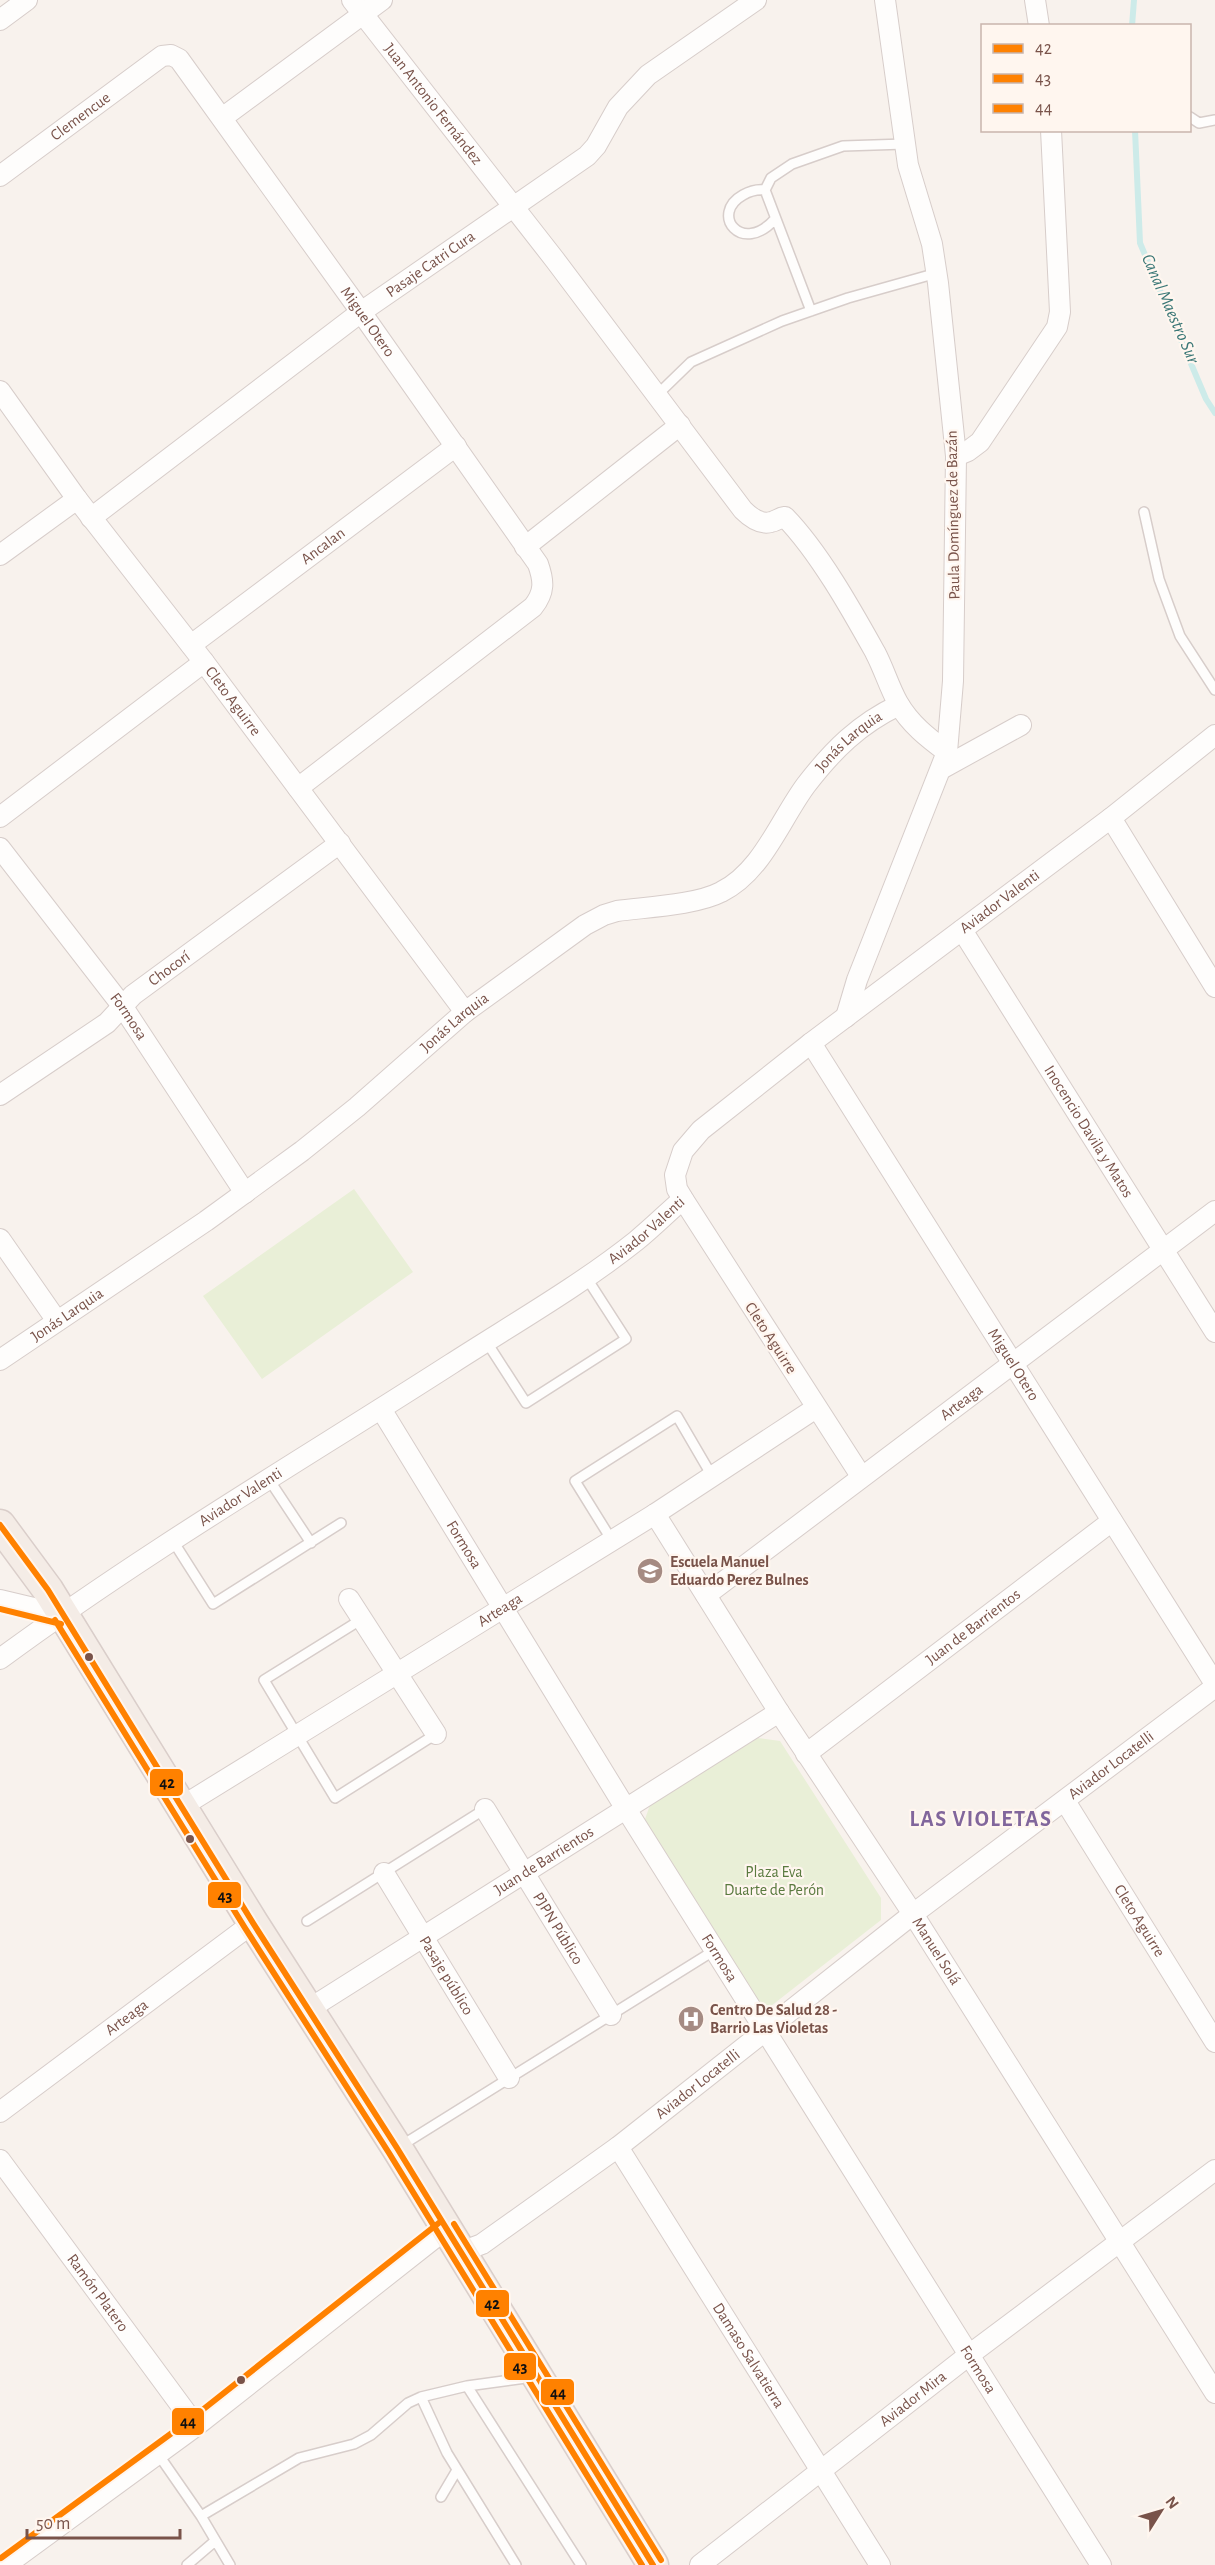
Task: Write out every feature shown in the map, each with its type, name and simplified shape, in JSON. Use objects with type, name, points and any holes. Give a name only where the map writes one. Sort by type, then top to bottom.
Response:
[{"type":"main road","points":[[0,1525],[48,1590],[253,1923],[397,2148],[653,2565]]},
{"type":"street","points":[[0,20],[27,0]]},
{"type":"street","points":[[222,118],[357,7],[382,0]]},
{"type":"street","name":"Pasaje Catri Cura","points":[[92,518],[362,312],[586,156],[596,146],[618,107],[648,75],[756,0]]},
{"type":"street","name":"Paula Domínguez de Bazán","points":[[846,1017],[857,980],[944,760],[953,681],[956,456],[937,273],[932,243],[908,165],[885,0]]},
{"type":"street","points":[[1035,0],[1039,24]]},
{"type":"street","name":"Juan Antonio Fernández","points":[[357,7],[555,260],[743,510],[759,522],[785,518],[796,528],[841,595],[876,655],[899,705]]},
{"type":"street","name":"Miguel Otero","points":[[162,56],[171,55],[179,59],[456,446],[538,564],[543,578],[539,598],[532,607],[298,788]]},
{"type":"street","name":"Clemencue","points":[[0,176],[162,56]]},
{"type":"street","points":[[956,456],[980,442],[1057,327],[1060,312],[1051,132]]},
{"type":"street","name":"Cleto Aguirre","points":[[0,392],[77,499],[204,662],[465,1012]]},
{"type":"street","points":[[525,547],[680,425]]},
{"type":"street","name":"Ancalan","points":[[191,645],[456,446]]},
{"type":"street","points":[[0,555],[77,499]]},
{"type":"street","points":[[0,817],[204,662]]},
{"type":"street","points":[[899,705],[944,760],[1021,725]]},
{"type":"street","name":"Jonás Larquia","points":[[0,1360],[245,1193],[357,1107],[465,1012],[585,925],[604,915],[711,896],[735,884],[751,868],[806,785],[837,750],[872,718],[899,705]]},
{"type":"street","name":"Aviador Valenti","points":[[0,1659],[268,1478],[381,1409],[586,1277],[636,1241],[683,1199],[677,1189],[675,1175],[683,1151],[691,1140],[811,1043],[1112,818],[1215,735]]},
{"type":"street","points":[[1112,818],[1215,987]]},
{"type":"street","name":"Chocorí","points":[[0,1095],[107,1023],[133,995],[340,843]]},
{"type":"street","name":"Formosa","points":[[0,848],[123,1007],[245,1193]]},
{"type":"street","name":"Inocencio Davila y Matos","points":[[962,930],[1215,1332]]},
{"type":"street","name":"Miguel Otero","points":[[811,1043],[1215,1685]]},
{"type":"street","name":"Cleto Aguirre","points":[[683,1199],[861,1476]]},
{"type":"street","name":"Arteaga","points":[[706,1595],[1215,1211]]},
{"type":"street","points":[[0,1239],[57,1321]]},
{"type":"street","name":"Arteaga","points":[[181,1807],[610,1539],[655,1514],[816,1408]]},
{"type":"street","name":"Formosa","points":[[381,1409],[626,1809],[1101,2565]]},
{"type":"street","name":"Manuel Solá","points":[[655,1514],[806,1754],[913,1914],[1215,2393]]},
{"type":"street","name":"Juan de Barrientos","points":[[806,1754],[1112,1521]]},
{"type":"street","points":[[349,1599],[436,1734]]},
{"type":"street","points":[[0,1600],[63,1615]]},
{"type":"street","name":"Aviador Locatelli","points":[[6,2565],[453,2240],[482,2244],[618,2147],[913,1914],[1215,1685]]},
{"type":"street","name":"Juan de Barrientos","points":[[309,2009],[779,1712]]},
{"type":"street","name":"Cleto Aguirre","points":[[1065,1800],[1215,2042]]},
{"type":"street","name":"PJPN Público","points":[[485,1809],[611,2015]]},
{"type":"street","name":"Pasaje público","points":[[384,1872],[509,2078]]},
{"type":"street","name":"Arteaga","points":[[0,2112],[253,1923]]},
{"type":"street","name":"Damaso Salvatierra","points":[[618,2147],[880,2565]]},
{"type":"street","name":"Ramón Platero","points":[[0,2160],[196,2426]]},
{"type":"street","name":"Aviador Mira","points":[[700,2565],[969,2355],[1215,2170]]},
{"type":"lane","points":[[1191,118],[1199,123],[1215,120]]},
{"type":"lane","points":[[811,311],[765,190],[771,178],[792,164],[843,146],[905,144]]},
{"type":"lane","points":[[765,190],[748,192],[733,201],[728,213],[731,223],[737,231],[747,235],[761,232],[775,219]]},
{"type":"lane","points":[[657,395],[691,362],[848,297],[937,273]]},
{"type":"lane","points":[[1144,512],[1160,579],[1180,636],[1215,690]]},
{"type":"lane","points":[[486,1341],[526,1402],[626,1339],[586,1277]]},
{"type":"lane","points":[[610,1539],[575,1480],[676,1416],[712,1476]]},
{"type":"lane","points":[[268,1478],[311,1543]]},
{"type":"lane","points":[[173,1541],[213,1604],[341,1523]]},
{"type":"lane","points":[[362,1619],[264,1680],[335,1798],[436,1734]]},
{"type":"lane","points":[[307,1921],[485,1809]]},
{"type":"lane","points":[[397,2148],[715,1950]]},
{"type":"lane","points":[[201,2516],[299,2458],[354,2444],[370,2435],[408,2403],[421,2397],[467,2386],[538,2377]]},
{"type":"lane","points":[[467,2386],[581,2565]]},
{"type":"lane","points":[[421,2397],[447,2453],[512,2564]]},
{"type":"lane","points":[[158,2454],[201,2516],[230,2565]]},
{"type":"lane","points":[[441,2497],[457,2470]]},
{"type":"lane","points":[[187,2565],[215,2541]]},
{"type":"green space","points":[[354,1189],[413,1272],[262,1379],[203,1296]]},
{"type":"green space","name":"Plaza Eva Duarte de Perón","points":[[758,1738],[780,1741],[881,1898],[881,1920],[771,2006],[753,2003],[644,1822],[650,1805]]},
{"type":"waterway","name":"Canal Maestro Sur","points":[[1132,24],[1134,0]]},
{"type":"waterway","name":"Canal Maestro Sur","points":[[1135,132],[1140,243],[1206,399],[1215,413]]},
{"type":"transit line","name":"42","points":[[0,1525],[48,1590],[253,1923],[397,2148],[653,2565]]},
{"type":"transit line","name":"43","points":[[0,1609],[61,1624]]},
{"type":"transit line","name":"43","points":[[55,1620],[245,1928],[389,2153],[642,2565]]},
{"type":"transit line","name":"44","points":[[1,2558],[191,2419],[440,2222]]},
{"type":"transit line","name":"44","points":[[454,2224],[661,2560]]},
{"type":"place","name":"Escuela Manuel Eduardo Perez Bulnes","points":[[650,1571]]},
{"type":"place","name":"Centro De Salud 28 - Barrio Las Violetas","points":[[691,2019]]},
{"type":"district","name":"LAS VIOLETAS","points":[[981,1819]]}]
